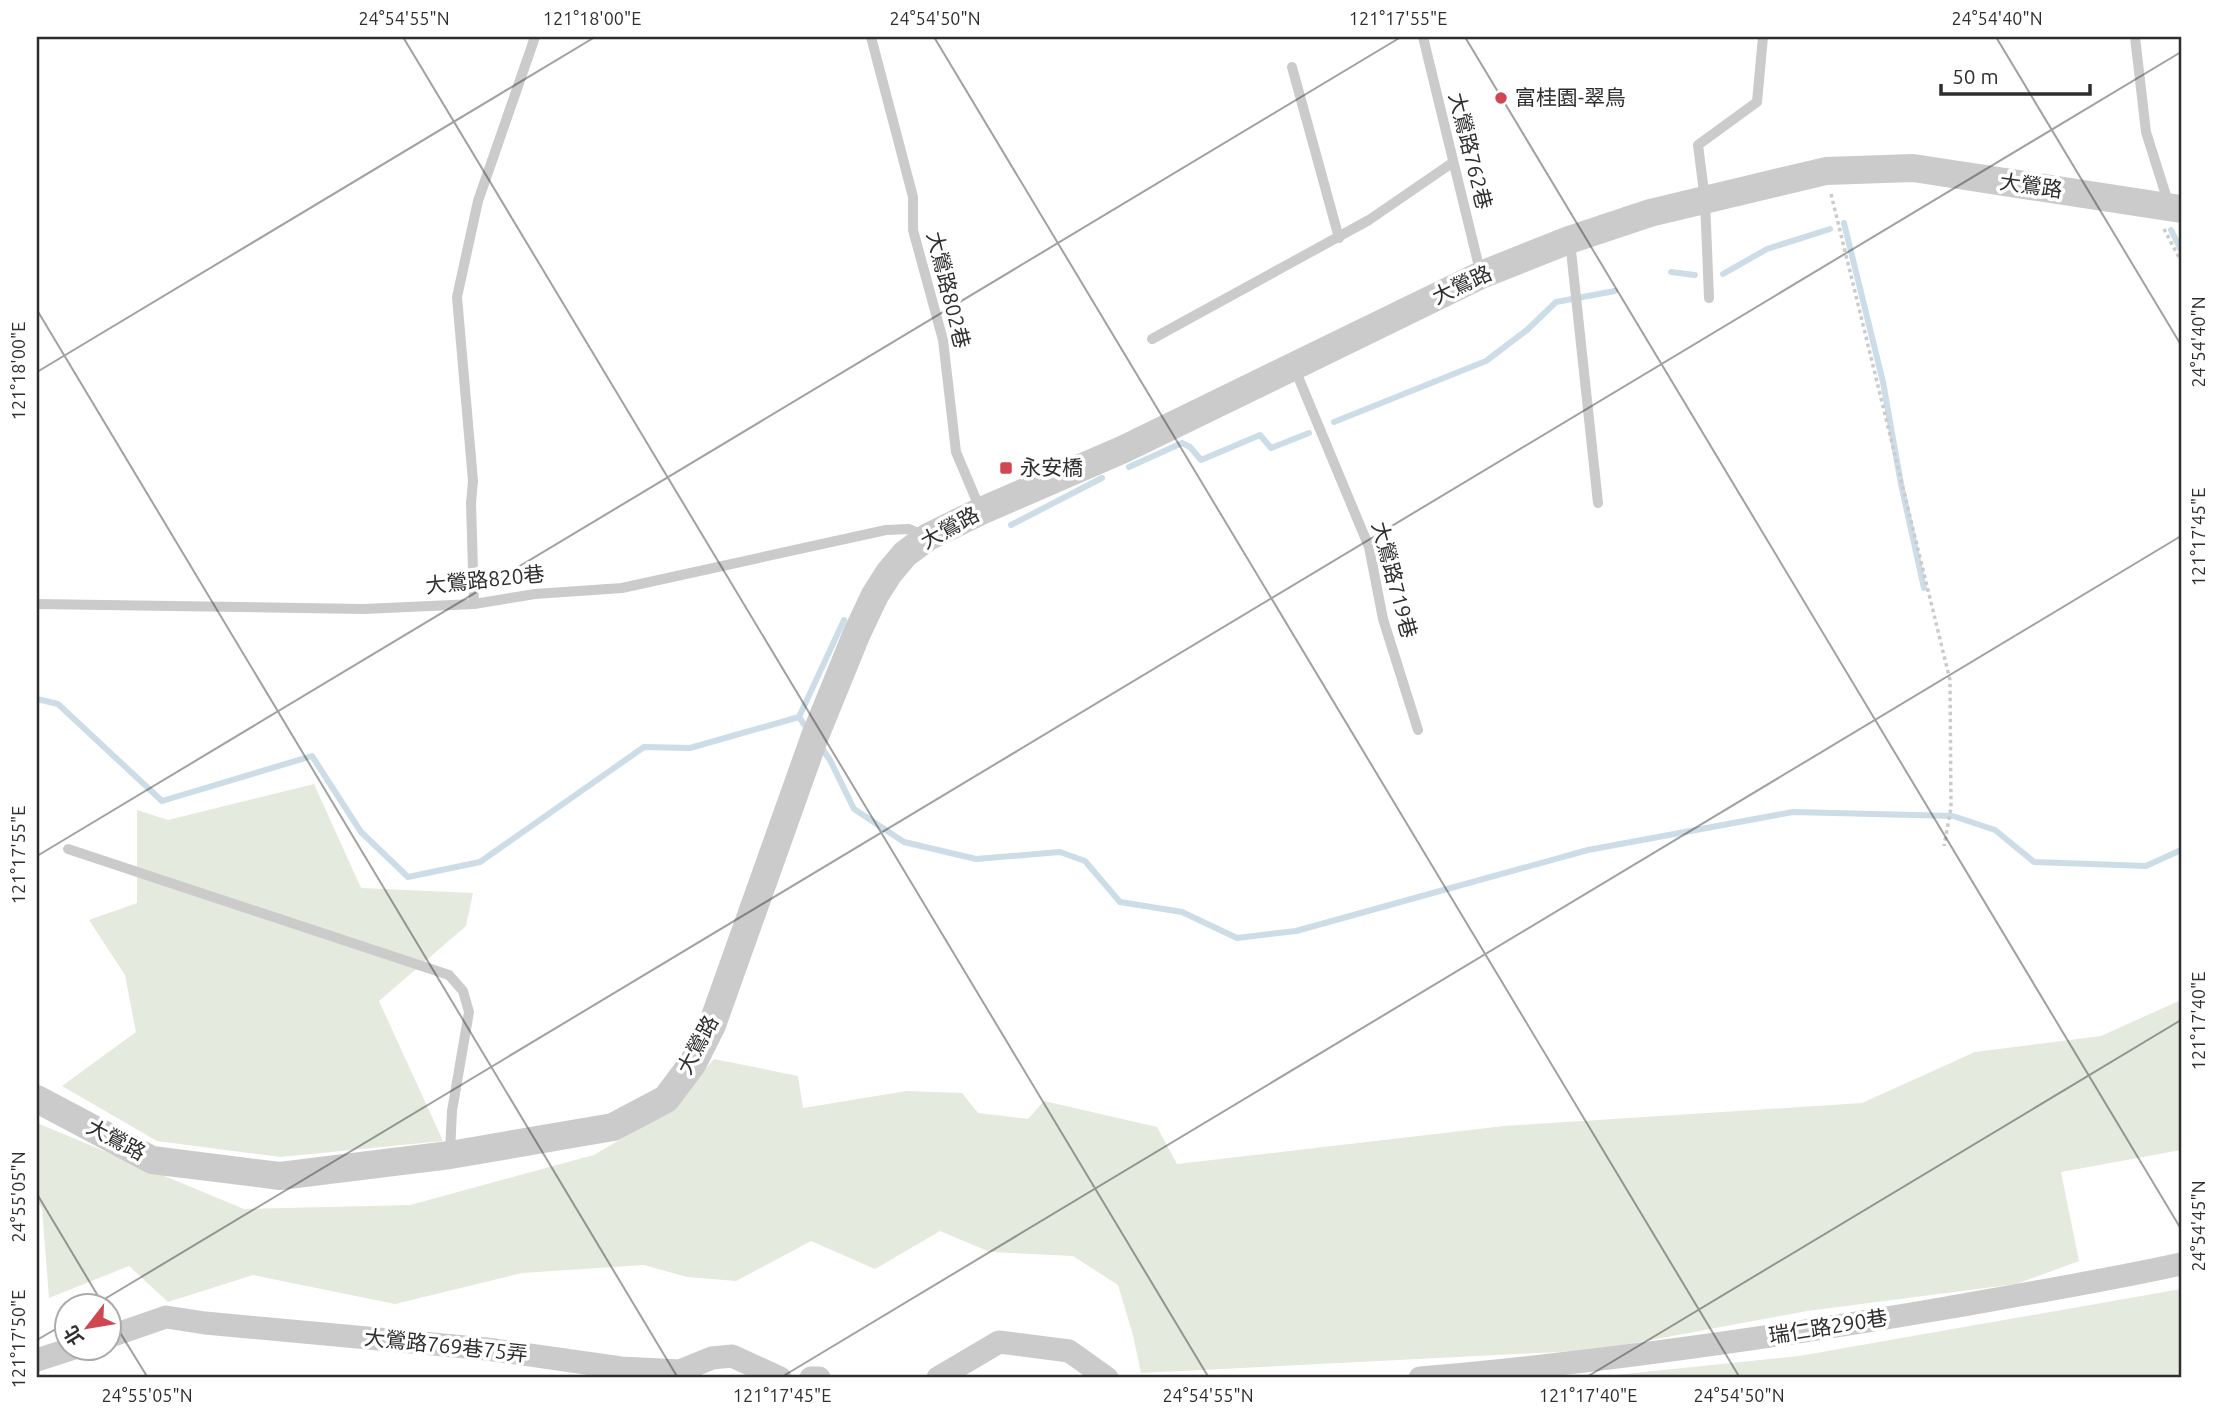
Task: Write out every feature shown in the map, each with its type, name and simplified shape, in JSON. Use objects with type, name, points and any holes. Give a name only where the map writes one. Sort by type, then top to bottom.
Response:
[{"type":"street","name":"大鶯路","points":[[37,1099],[152,1160],[280,1176],[450,1155],[613,1127],[666,1099],[693,1063],[712,1025],[815,736],[875,594],[905,554],[928,537],[1124,449],[1481,275],[1569,240],[1650,213],[1826,172],[1913,168],[2176,208]]},
{"type":"street","name":"瑞仁路290巷","points":[[1420,1378],[1538,1368],[1809,1332],[2118,1278],[2181,1264]]},
{"type":"street","name":"大鶯路769巷75弄","points":[[122,1332],[166,1317],[205,1323],[487,1349],[621,1368],[680,1371],[712,1358],[732,1356],[780,1378]]},
{"type":"street","points":[[938,1378],[999,1342],[1069,1352],[1107,1378]]},
{"type":"street","points":[[810,1378],[818,1378]]},
{"type":"lane","points":[[474,604],[471,503],[473,481],[457,297],[478,201],[535,37]]},
{"type":"lane","name":"大鶯路802巷","points":[[872,37],[913,197],[913,230],[943,340],[957,452],[981,511]]},
{"type":"lane","name":"大鶯路762巷","points":[[1423,37],[1481,275]]},
{"type":"lane","points":[[1709,298],[1705,200],[1698,145],[1757,102],[1763,37]]},
{"type":"lane","points":[[2135,37],[2146,132],[2176,208]]},
{"type":"lane","points":[[1292,67],[1339,237]]},
{"type":"lane","points":[[1152,338],[1369,220],[1452,163]]},
{"type":"lane","points":[[1569,240],[1598,503]]},
{"type":"lane","name":"大鶯路719巷","points":[[1293,365],[1369,547],[1383,619],[1418,730]]},
{"type":"lane","name":"大鶯路820巷","points":[[37,604],[364,609],[474,604],[535,594],[622,588],[886,530],[909,529],[928,537]]},
{"type":"lane","points":[[68,849],[449,975],[463,991],[469,1012],[452,1111],[450,1155]]},
{"type":"path","points":[[1826,172],[1950,680],[1950,811],[1944,846]]},
{"type":"shaded area","points":[[314,784],[361,888],[473,893],[466,926],[379,1001],[443,1141],[280,1157],[157,1141],[62,1086],[136,1032],[125,975],[89,920],[137,903],[137,810],[168,820]]},
{"type":"shaded area","points":[[2181,1000],[2181,1150],[2061,1172],[2079,1261],[2016,1284],[1807,1311],[1597,1350],[1141,1373],[1118,1285],[1073,1256],[990,1252],[940,1231],[875,1269],[811,1241],[736,1281],[687,1277],[644,1265],[522,1273],[395,1304],[253,1275],[168,1302],[129,1266],[64,1292],[52,1292],[52,1297],[49,1298],[42,1208],[37,1202],[37,1123],[244,1209],[410,1205],[594,1155],[670,1110],[714,1059],[798,1076],[803,1108],[907,1091],[962,1093],[978,1113],[1028,1119],[1044,1101],[1157,1127],[1177,1164],[1504,1126],[1862,1103],[1975,1052],[2101,1036]]},
{"type":"shaded area","points":[[2181,1289],[2181,1378],[1586,1378],[1799,1356]]},
{"type":"waterway","points":[[1844,223],[1883,382],[1901,484],[1924,588]]},
{"type":"waterway","points":[[1723,274],[1767,249],[1830,229]]},
{"type":"waterway","points":[[2171,230],[2181,250]]},
{"type":"waterway","points":[[1671,272],[1695,275]]},
{"type":"waterway","points":[[1334,422],[1486,361],[1527,330],[1556,302],[1615,291]]},
{"type":"waterway","points":[[1129,467],[1182,443],[1190,447],[1201,460],[1260,435],[1271,448],[1309,433]]},
{"type":"waterway","points":[[1011,525],[1102,478]]},
{"type":"waterway","points":[[799,717],[844,620]]},
{"type":"waterway","points":[[37,699],[58,704],[162,801],[312,756],[361,832],[408,877],[480,862],[644,747],[690,748],[799,717],[808,730]]},
{"type":"waterway","points":[[821,747],[854,809],[904,842],[976,859],[1060,852],[1085,861],[1120,902],[1182,912],[1237,938],[1296,931],[1588,850],[1793,812],[1953,816],[1995,830],[2034,862],[2146,866],[2181,850]]},
{"type":"place","name":"富桂園-翠鳥","points":[[1501,98]]},
{"type":"place","name":"永安橋","points":[[1006,468]]}]
